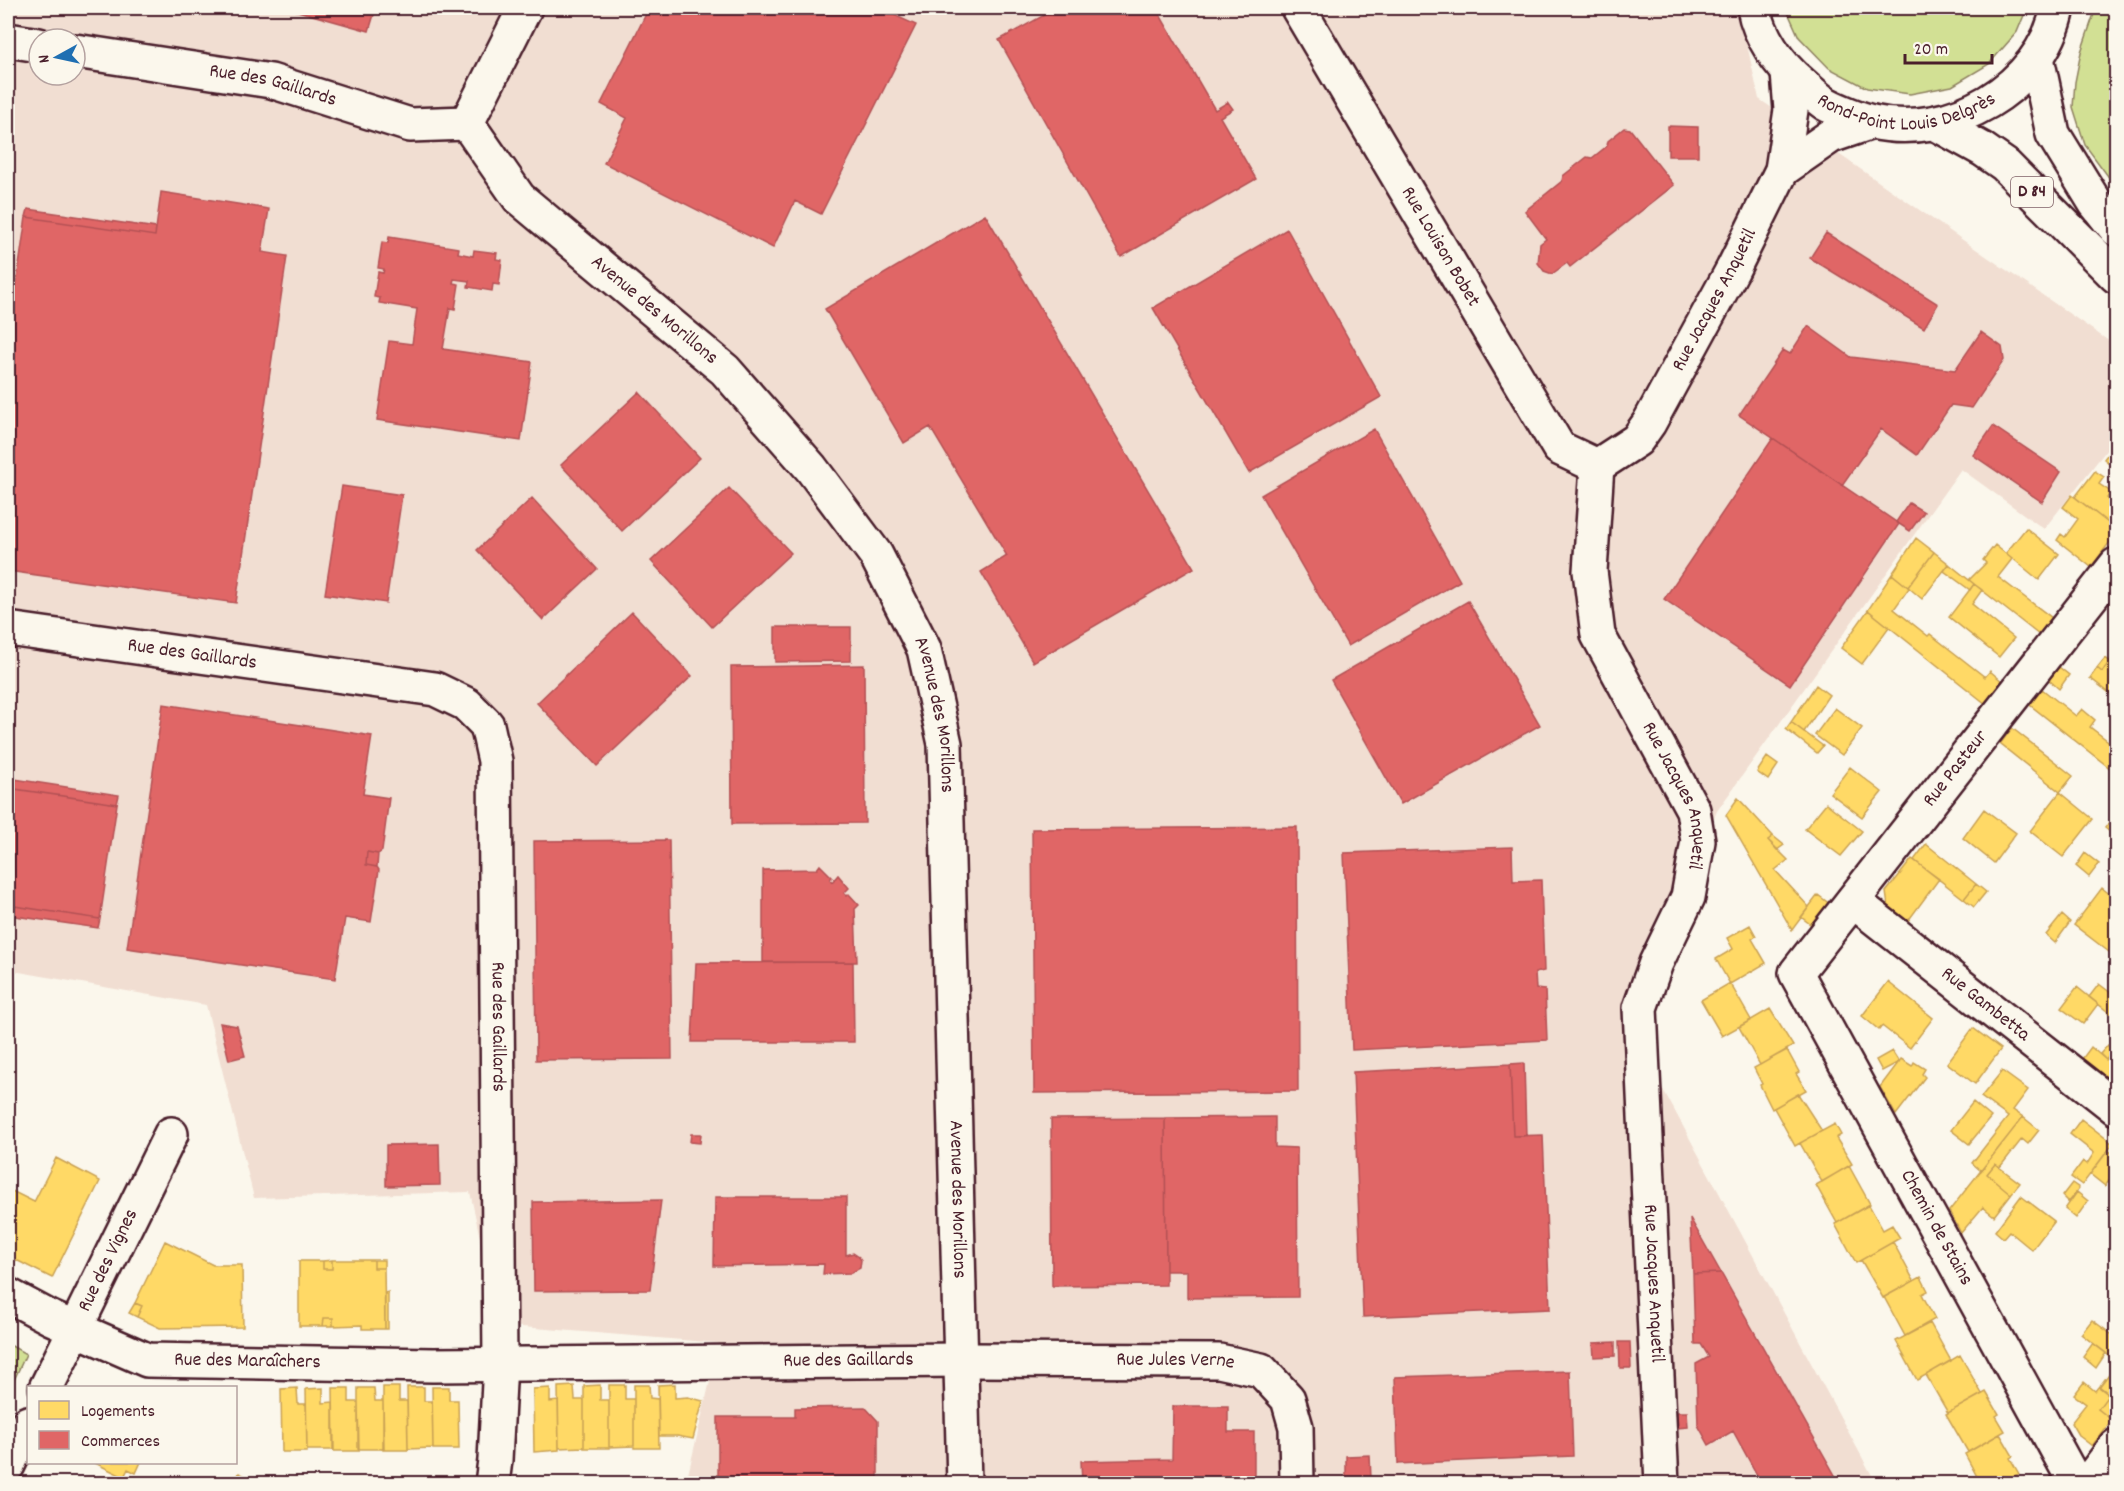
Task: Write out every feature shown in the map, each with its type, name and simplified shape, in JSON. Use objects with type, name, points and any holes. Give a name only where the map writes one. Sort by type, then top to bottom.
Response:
[{"type":"street","points":[[468,123],[525,8]]},
{"type":"street","name":"Rue Louison Bobet","points":[[1298,8],[1559,448],[1598,466]]},
{"type":"street","name":"Rond-Point Louis Delgrès","points":[[1751,11],[1788,73],[1826,104],[1872,122],[1904,126],[1935,123],[1966,114],[1995,98],[2020,77],[2037,58],[2058,8]]},
{"type":"street","points":[[8,40],[27,43]]},
{"type":"street","name":"Rue des Gaillards","points":[[87,53],[271,81],[411,125],[468,123]]},
{"type":"street","name":"D 84","points":[[2037,58],[2053,134],[2096,204],[2116,230]]},
{"type":"street","name":"Rue Jacques Anquetil","points":[[1662,1484],[1640,1008],[1656,963],[1688,897],[1698,841],[1693,810],[1598,635],[1590,571],[1598,466],[1637,440],[1649,423],[1733,268],[1782,170],[1791,110],[1788,73]]},
{"type":"street","name":"Rue Jacques Anquetil","points":[[1782,170],[1831,136],[1872,122]]},
{"type":"street","name":"Avenue des Morillons","points":[[468,123],[519,198],[725,370],[803,459],[876,555],[924,649],[945,744],[964,1484]]},
{"type":"street","name":"D 84","points":[[1935,123],[1982,149],[2005,165],[2116,276]]},
{"type":"street","name":"Rue Pasteur","points":[[1796,974],[2116,565]]},
{"type":"street","name":"Rue des Gaillards","points":[[8,629],[435,689],[466,704],[486,725],[495,761],[500,1363],[962,1360]]},
{"type":"street","name":"Rue Gambetta","points":[[1853,901],[2116,1108]]},
{"type":"street","name":"Chemin de Stains","points":[[1796,974],[2076,1484]]},
{"type":"street","name":"Rue des Vignes","points":[[47,1386],[171,1134]]},
{"type":"street","name":"Rue des Maraîchers","points":[[8,1295],[75,1329],[147,1360],[433,1365],[500,1363]]},
{"type":"street","name":"Rue Jules Verne","points":[[962,1360],[1219,1361],[1261,1370],[1288,1399],[1296,1427],[1297,1484]]},
{"type":"street","points":[[492,1484],[500,1363]]},
{"type":"street","points":[[8,1465],[27,1425]]},
{"type":"street","points":[[2087,1484],[2116,1446]]},
{"type":"shaded area","points":[[8,8],[1739,8],[1759,99],[2116,346],[2116,438],[2044,529],[1961,469],[1717,811],[1625,1019],[1876,1483],[686,1483],[719,1343],[499,1325],[470,1192],[254,1198],[206,1005],[8,970]]},
{"type":"green space","points":[[1786,8],[2027,8],[2017,32],[1989,64],[1952,86],[1910,94],[1867,88],[1829,68],[1799,37]]},
{"type":"green space","points":[[2096,8],[2116,8],[2116,187],[2085,145],[2073,107],[2081,52]]},
{"type":"green space","points":[[8,1344],[26,1354],[8,1393]]},
{"type":"building: Logements","points":[[2116,443],[2116,469],[2104,459]]},
{"type":"building: Logements","points":[[2095,471],[2104,477],[2099,484],[2111,492],[2107,498],[2116,505],[2116,529],[2075,497]]},
{"type":"building: Logements","points":[[2072,495],[2116,529],[2116,534],[2091,567],[2057,540],[2061,534],[2065,537],[2078,519],[2063,507]]},
{"type":"building: Logements","points":[[2026,528],[2059,554],[2039,580],[2006,553]]},
{"type":"building: Logements","points":[[1916,538],[1934,552],[1908,587],[1892,574]]},
{"type":"building: Logements","points":[[1995,545],[2012,559],[1998,577],[2052,618],[2039,635],[1969,580],[1986,563],[1983,560]]},
{"type":"building: Logements","points":[[1934,552],[1949,564],[1922,599],[1908,587]]},
{"type":"building: Logements","points":[[1949,564],[1974,584],[1970,590],[1944,571]]},
{"type":"building: Logements","points":[[1892,574],[1909,588],[1894,609],[1985,677],[1990,671],[2003,682],[1986,704],[1868,610]]},
{"type":"building: Logements","points":[[1974,584],[1982,590],[1972,604],[2014,638],[1999,657],[1949,617]]},
{"type":"building: Logements","points":[[1868,610],[1889,627],[1862,664],[1841,648]]},
{"type":"building: Logements","points":[[2116,655],[2116,698],[2090,678],[2097,668],[2102,672]]},
{"type":"building: Logements","points":[[2105,658],[2110,661],[2102,672],[2097,668]]},
{"type":"building: Logements","points":[[2059,667],[2069,675],[2059,689],[2049,680]]},
{"type":"building: Logements","points":[[1816,685],[1829,695],[1804,732],[1791,722]]},
{"type":"building: Logements","points":[[2042,689],[2076,716],[2082,709],[2095,720],[2090,727],[2116,747],[2116,773],[2030,705]]},
{"type":"building: Logements","points":[[1835,708],[1862,728],[1842,755],[1815,735]]},
{"type":"building: Logements","points":[[1791,722],[1823,746],[1817,753],[1786,729]]},
{"type":"building: Logements","points":[[2012,728],[2073,776],[2060,792],[2000,744]]},
{"type":"building: Logements","points":[[1767,757],[1778,765],[1768,780],[1757,772]]},
{"type":"building: Logements","points":[[1850,767],[1882,792],[1862,817],[1830,793]]},
{"type":"building: Logements","points":[[2060,792],[2093,819],[2063,857],[2030,831]]},
{"type":"building: Logements","points":[[1738,798],[1773,836],[1768,840],[1788,860],[1775,870],[1809,907],[1792,930],[1726,815]]},
{"type":"building: Logements","points":[[1826,803],[1862,831],[1841,856],[1805,829]]},
{"type":"building: Logements","points":[[1984,809],[2016,833],[1994,863],[1963,838]]},
{"type":"building: Logements","points":[[2116,814],[2116,837],[2105,828]]},
{"type":"building: Logements","points":[[1773,836],[1784,845],[1777,850],[1768,840]]},
{"type":"building: Logements","points":[[1926,844],[1976,884],[1964,899],[1914,860]]},
{"type":"building: Logements","points":[[2085,853],[2099,864],[2089,877],[2076,866]]},
{"type":"building: Logements","points":[[1912,859],[1939,879],[1908,921],[1888,906],[1886,892]]},
{"type":"building: Logements","points":[[1976,884],[1986,892],[1974,907],[1964,899]]},
{"type":"building: Logements","points":[[2102,888],[2116,899],[2113,912],[2116,915],[2116,941],[2109,952],[2074,925]]},
{"type":"building: Logements","points":[[1818,895],[1831,905],[1814,927],[1801,917]]},
{"type":"building: Logements","points":[[2062,915],[2070,922],[2055,943],[2046,935]]},
{"type":"building: Logements","points":[[1750,925],[1756,936],[1752,939],[1766,963],[1730,984],[1716,959],[1733,949],[1727,938]]},
{"type":"building: Logements","points":[[1888,982],[1933,1018],[1910,1048],[1882,1026],[1879,1030],[1862,1016]]},
{"type":"building: Logements","points":[[1730,983],[1751,1020],[1722,1036],[1701,1000]]},
{"type":"building: Logements","points":[[2099,984],[2111,993],[2116,986],[2116,1018],[2089,997]]},
{"type":"building: Logements","points":[[2077,987],[2098,1004],[2083,1024],[2061,1008]]},
{"type":"building: Logements","points":[[1770,1009],[1793,1046],[1760,1065],[1739,1027]]},
{"type":"building: Logements","points":[[1973,1028],[2001,1049],[1975,1084],[1947,1063]]},
{"type":"building: Logements","points":[[2108,1045],[2115,1049],[2106,1060],[2100,1054]]},
{"type":"building: Logements","points":[[2091,1047],[2106,1060],[2116,1047],[2116,1080],[2114,1083],[2082,1059]]},
{"type":"building: Logements","points":[[1787,1050],[1799,1072],[1796,1074],[1806,1090],[1772,1109],[1754,1068]]},
{"type":"building: Logements","points":[[1892,1051],[1899,1062],[1882,1071],[1876,1060]]},
{"type":"building: Logements","points":[[1901,1059],[1912,1066],[1914,1062],[1925,1069],[1922,1074],[1925,1077],[1896,1115],[1880,1087]]},
{"type":"building: Logements","points":[[2002,1071],[2028,1090],[2013,1110],[2023,1117],[1981,1171],[1972,1163],[2008,1117],[1981,1097]]},
{"type":"building: Logements","points":[[1798,1094],[1822,1131],[1795,1146],[1774,1108]]},
{"type":"building: Logements","points":[[1973,1102],[1991,1117],[1969,1144],[1951,1130]]},
{"type":"building: Logements","points":[[2023,1117],[2039,1130],[2028,1144],[2022,1139],[2000,1167],[1995,1164],[1987,1174],[2011,1194],[1994,1216],[1983,1207],[1961,1233],[1949,1211]]},
{"type":"building: Logements","points":[[2081,1119],[2113,1144],[2082,1185],[2071,1177],[2083,1161],[2087,1164],[2094,1153],[2070,1134]]},
{"type":"building: Logements","points":[[1835,1124],[1841,1135],[1836,1138],[1852,1164],[1822,1182],[1800,1143]]},
{"type":"building: Logements","points":[[2108,1150],[2116,1156],[2116,1172],[2105,1186],[2090,1174]]},
{"type":"building: Logements","points":[[56,1158],[100,1181],[52,1278],[8,1256],[8,1189],[34,1202]]},
{"type":"building: Logements","points":[[1995,1164],[2020,1183],[2011,1194],[1987,1174]]},
{"type":"building: Logements","points":[[1849,1166],[1870,1204],[1837,1223],[1816,1185]]},
{"type":"building: Logements","points":[[2072,1183],[2079,1188],[2068,1202],[2062,1196]]},
{"type":"building: Logements","points":[[2077,1192],[2088,1201],[2076,1218],[2065,1209]]},
{"type":"building: Logements","points":[[2021,1196],[2054,1221],[2032,1250],[2009,1231],[2003,1238],[1995,1231]]},
{"type":"building: Logements","points":[[1869,1205],[1883,1230],[1892,1225],[1900,1238],[1856,1263],[1835,1224]]},
{"type":"building: Logements","points":[[165,1241],[213,1265],[242,1265],[243,1327],[160,1328],[137,1317],[142,1306],[135,1303]]},
{"type":"building: Logements","points":[[1893,1242],[1914,1281],[1883,1298],[1861,1260]]},
{"type":"building: Logements","points":[[332,1260],[332,1269],[323,1269],[323,1261]]},
{"type":"building: Logements","points":[[332,1260],[374,1260],[374,1268],[384,1268],[385,1329],[362,1329],[362,1325],[333,1326],[333,1318],[324,1318],[323,1326],[299,1326],[299,1261],[323,1261],[323,1269],[332,1269]]},
{"type":"building: Logements","points":[[374,1260],[384,1260],[384,1268],[374,1268]]},
{"type":"building: Logements","points":[[1921,1277],[1928,1291],[1922,1294],[1935,1319],[1905,1336],[1884,1297]]},
{"type":"building: Logements","points":[[388,1292],[388,1329],[385,1329],[385,1293]]},
{"type":"building: Logements","points":[[135,1303],[142,1306],[137,1317],[129,1313]]},
{"type":"building: Logements","points":[[324,1318],[333,1318],[333,1326],[323,1326]]},
{"type":"building: Logements","points":[[2092,1320],[2114,1336],[2116,1332],[2116,1361],[2081,1334]]},
{"type":"building: Logements","points":[[1930,1323],[1951,1361],[1917,1380],[1896,1341]]},
{"type":"building: Logements","points":[[2093,1343],[2106,1353],[2096,1368],[2083,1357]]},
{"type":"building: Logements","points":[[1960,1355],[1982,1394],[1948,1413],[1926,1375]]},
{"type":"building: Logements","points":[[2112,1370],[2116,1374],[2116,1400],[2099,1387]]},
{"type":"building: Logements","points":[[2084,1382],[2095,1391],[2099,1386],[2109,1394],[2098,1409],[2112,1420],[2092,1446],[2078,1435],[2071,1423],[2086,1404],[2074,1395]]},
{"type":"building: Logements","points":[[675,1384],[675,1398],[688,1397],[703,1401],[693,1439],[659,1436],[658,1385]]},
{"type":"building: Logements","points":[[600,1385],[600,1400],[609,1400],[609,1448],[584,1448],[584,1386]]},
{"type":"building: Logements","points":[[609,1385],[625,1385],[625,1399],[634,1399],[634,1446],[609,1447]]},
{"type":"building: Logements","points":[[634,1385],[649,1385],[650,1398],[658,1399],[659,1448],[634,1448]]},
{"type":"building: Logements","points":[[574,1386],[575,1400],[584,1400],[584,1447],[559,1448],[558,1387]]},
{"type":"building: Logements","points":[[383,1387],[399,1387],[399,1401],[407,1401],[408,1450],[383,1450]]},
{"type":"building: Logements","points":[[407,1387],[424,1387],[424,1401],[432,1401],[433,1448],[408,1449]]},
{"type":"building: Logements","points":[[432,1387],[449,1387],[449,1400],[458,1400],[459,1449],[433,1449]]},
{"type":"building: Logements","points":[[297,1388],[298,1404],[306,1404],[307,1452],[282,1452],[281,1389]]},
{"type":"building: Logements","points":[[323,1388],[323,1403],[333,1402],[333,1450],[307,1450],[306,1389]]},
{"type":"building: Logements","points":[[333,1388],[349,1388],[349,1402],[358,1402],[359,1451],[334,1451]]},
{"type":"building: Logements","points":[[358,1388],[374,1388],[375,1401],[383,1401],[384,1449],[358,1449]]},
{"type":"building: Logements","points":[[550,1388],[550,1402],[558,1401],[559,1450],[534,1452],[533,1389]]},
{"type":"building: Logements","points":[[1986,1392],[1999,1414],[1996,1416],[2005,1431],[1968,1452],[1946,1414]]},
{"type":"building: Logements","points":[[2109,1394],[2116,1400],[2116,1414],[2112,1420],[2098,1409]]},
{"type":"building: Logements","points":[[2000,1434],[2013,1456],[2010,1458],[2019,1474],[2001,1484],[1981,1484],[1965,1454]]},
{"type":"building: Logements","points":[[97,1464],[140,1464],[136,1473],[128,1469],[124,1477]]},
{"type":"building: Logements","points":[[239,1473],[261,1484],[233,1484]]},
{"type":"building: Logements","points":[[2016,1475],[2020,1484],[2001,1484]]},
{"type":"building: Commerces","points":[[287,8],[376,8],[369,31]]},
{"type":"building: Commerces","points":[[649,8],[879,8],[916,25],[821,214],[795,201],[773,248],[604,163],[627,118],[601,104]]},
{"type":"building: Commerces","points":[[1057,8],[1156,8],[1215,110],[1228,102],[1233,109],[1220,117],[1256,179],[1121,257],[999,40]]},
{"type":"building: Commerces","points":[[1668,126],[1698,127],[1698,156],[1668,156]]},
{"type":"building: Commerces","points":[[1624,128],[1630,129],[1674,185],[1570,267],[1567,263],[1552,274],[1544,271],[1538,263],[1540,244],[1546,239],[1525,211],[1562,181],[1563,176],[1587,157],[1592,158],[1607,146],[1608,141]]},
{"type":"building: Commerces","points":[[161,192],[269,209],[262,252],[287,256],[236,603],[8,571],[8,342],[26,217],[155,236]]},
{"type":"building: Commerces","points":[[28,209],[156,228],[155,236],[26,217]]},
{"type":"building: Commerces","points":[[985,214],[1194,568],[1033,662],[981,572],[1007,556],[930,427],[904,443],[825,309]]},
{"type":"building: Commerces","points":[[1287,229],[1381,397],[1249,473],[1153,308]]},
{"type":"building: Commerces","points":[[1826,233],[1938,304],[1924,328],[1810,258]]},
{"type":"building: Commerces","points":[[389,237],[459,248],[458,253],[473,256],[474,250],[497,253],[496,259],[502,260],[499,285],[493,284],[492,291],[468,287],[469,281],[454,279],[453,283],[459,284],[455,309],[450,308],[443,349],[532,362],[521,441],[377,420],[389,341],[412,344],[417,309],[379,303],[380,298],[374,297],[378,272],[383,273],[384,269],[378,268],[382,242],[388,243]]},
{"type":"building: Commerces","points":[[1808,326],[1851,357],[1955,370],[1981,332],[2002,347],[2004,360],[1972,408],[1951,405],[1917,455],[1881,429],[1842,485],[1739,415],[1783,350],[1790,354]]},
{"type":"building: Commerces","points":[[639,392],[700,458],[622,531],[561,465]]},
{"type":"building: Commerces","points":[[1993,426],[2061,472],[2042,502],[1973,455]]},
{"type":"building: Commerces","points":[[1374,429],[1460,581],[1348,646],[1261,495]]},
{"type":"building: Commerces","points":[[1773,438],[1899,524],[1790,685],[1664,599]]},
{"type":"building: Commerces","points":[[342,486],[402,495],[386,603],[325,594]]},
{"type":"building: Commerces","points":[[729,488],[791,553],[712,627],[651,561]]},
{"type":"building: Commerces","points":[[532,498],[597,569],[543,620],[477,550]]},
{"type":"building: Commerces","points":[[1909,503],[1924,512],[1910,531],[1896,522]]},
{"type":"building: Commerces","points":[[1468,601],[1540,725],[1401,804],[1331,680]]},
{"type":"building: Commerces","points":[[632,612],[692,676],[597,766],[537,703]]},
{"type":"building: Commerces","points":[[775,627],[851,627],[851,661],[775,662]]},
{"type":"building: Commerces","points":[[864,665],[865,823],[732,824],[731,667]]},
{"type":"building: Commerces","points":[[163,704],[372,736],[363,794],[389,798],[382,851],[378,854],[367,852],[366,865],[377,867],[379,870],[371,922],[345,918],[335,979],[127,948]]},
{"type":"building: Commerces","points":[[8,778],[119,795],[117,804],[8,788]]},
{"type":"building: Commerces","points":[[8,788],[117,804],[100,919],[8,905]]},
{"type":"building: Commerces","points":[[1297,827],[1298,1091],[1034,1093],[1032,829]]},
{"type":"building: Commerces","points":[[669,840],[672,1059],[536,1060],[534,841]]},
{"type":"building: Commerces","points":[[1512,847],[1513,881],[1541,880],[1544,971],[1535,973],[1536,989],[1545,990],[1547,1040],[1352,1050],[1344,853]]},
{"type":"building: Commerces","points":[[367,852],[378,854],[377,867],[366,865]]},
{"type":"building: Commerces","points":[[820,865],[832,877],[830,879],[832,882],[838,875],[849,888],[844,893],[847,896],[849,894],[859,905],[855,909],[857,962],[763,962],[763,870],[817,869]]},
{"type":"building: Commerces","points":[[8,905],[100,919],[98,928],[8,915]]},
{"type":"building: Commerces","points":[[853,962],[854,1042],[692,1042],[696,963]]},
{"type":"building: Commerces","points":[[220,1023],[237,1026],[245,1056],[229,1060]]},
{"type":"building: Commerces","points":[[1524,1063],[1526,1136],[1513,1136],[1510,1064]]},
{"type":"building: Commerces","points":[[1510,1064],[1513,1136],[1543,1135],[1550,1309],[1363,1317],[1353,1072]]},
{"type":"building: Commerces","points":[[1275,1117],[1275,1147],[1297,1148],[1298,1297],[1187,1298],[1187,1271],[1166,1271],[1165,1118]]},
{"type":"building: Commerces","points":[[1165,1118],[1166,1285],[1052,1286],[1051,1119]]},
{"type":"building: Commerces","points":[[691,1134],[701,1134],[700,1143],[690,1142]]},
{"type":"building: Commerces","points":[[439,1144],[440,1185],[386,1186],[386,1145]]},
{"type":"building: Commerces","points":[[715,1197],[846,1197],[846,1255],[853,1253],[859,1257],[860,1268],[851,1273],[823,1274],[824,1264],[714,1266]]},
{"type":"building: Commerces","points":[[661,1200],[650,1290],[534,1291],[533,1202]]},
{"type":"building: Commerces","points":[[1690,1218],[1721,1273],[1693,1274]]},
{"type":"building: Commerces","points":[[1721,1273],[1840,1484],[1762,1484],[1733,1431],[1709,1445],[1698,1425],[1696,1364],[1709,1357],[1701,1344],[1695,1344],[1693,1274]]},
{"type":"building: Commerces","points":[[1615,1342],[1615,1356],[1594,1357],[1593,1343]]},
{"type":"building: Commerces","points":[[1619,1342],[1630,1342],[1631,1368],[1620,1368]]},
{"type":"building: Commerces","points":[[1570,1371],[1573,1456],[1398,1464],[1395,1377]]},
{"type":"building: Commerces","points":[[1173,1406],[1228,1406],[1228,1432],[1254,1432],[1254,1484],[1082,1484],[1081,1461],[1172,1459]]},
{"type":"building: Commerces","points":[[865,1407],[878,1421],[878,1484],[718,1484],[718,1417],[795,1417],[795,1408]]},
{"type":"building: Commerces","points":[[1677,1412],[1687,1412],[1688,1427],[1677,1428]]},
{"type":"building: Commerces","points":[[1370,1455],[1371,1479],[1346,1479],[1346,1456]]},
{"type":"building: Commerces","points":[[1558,1480],[1558,1484],[1471,1484]]}]
